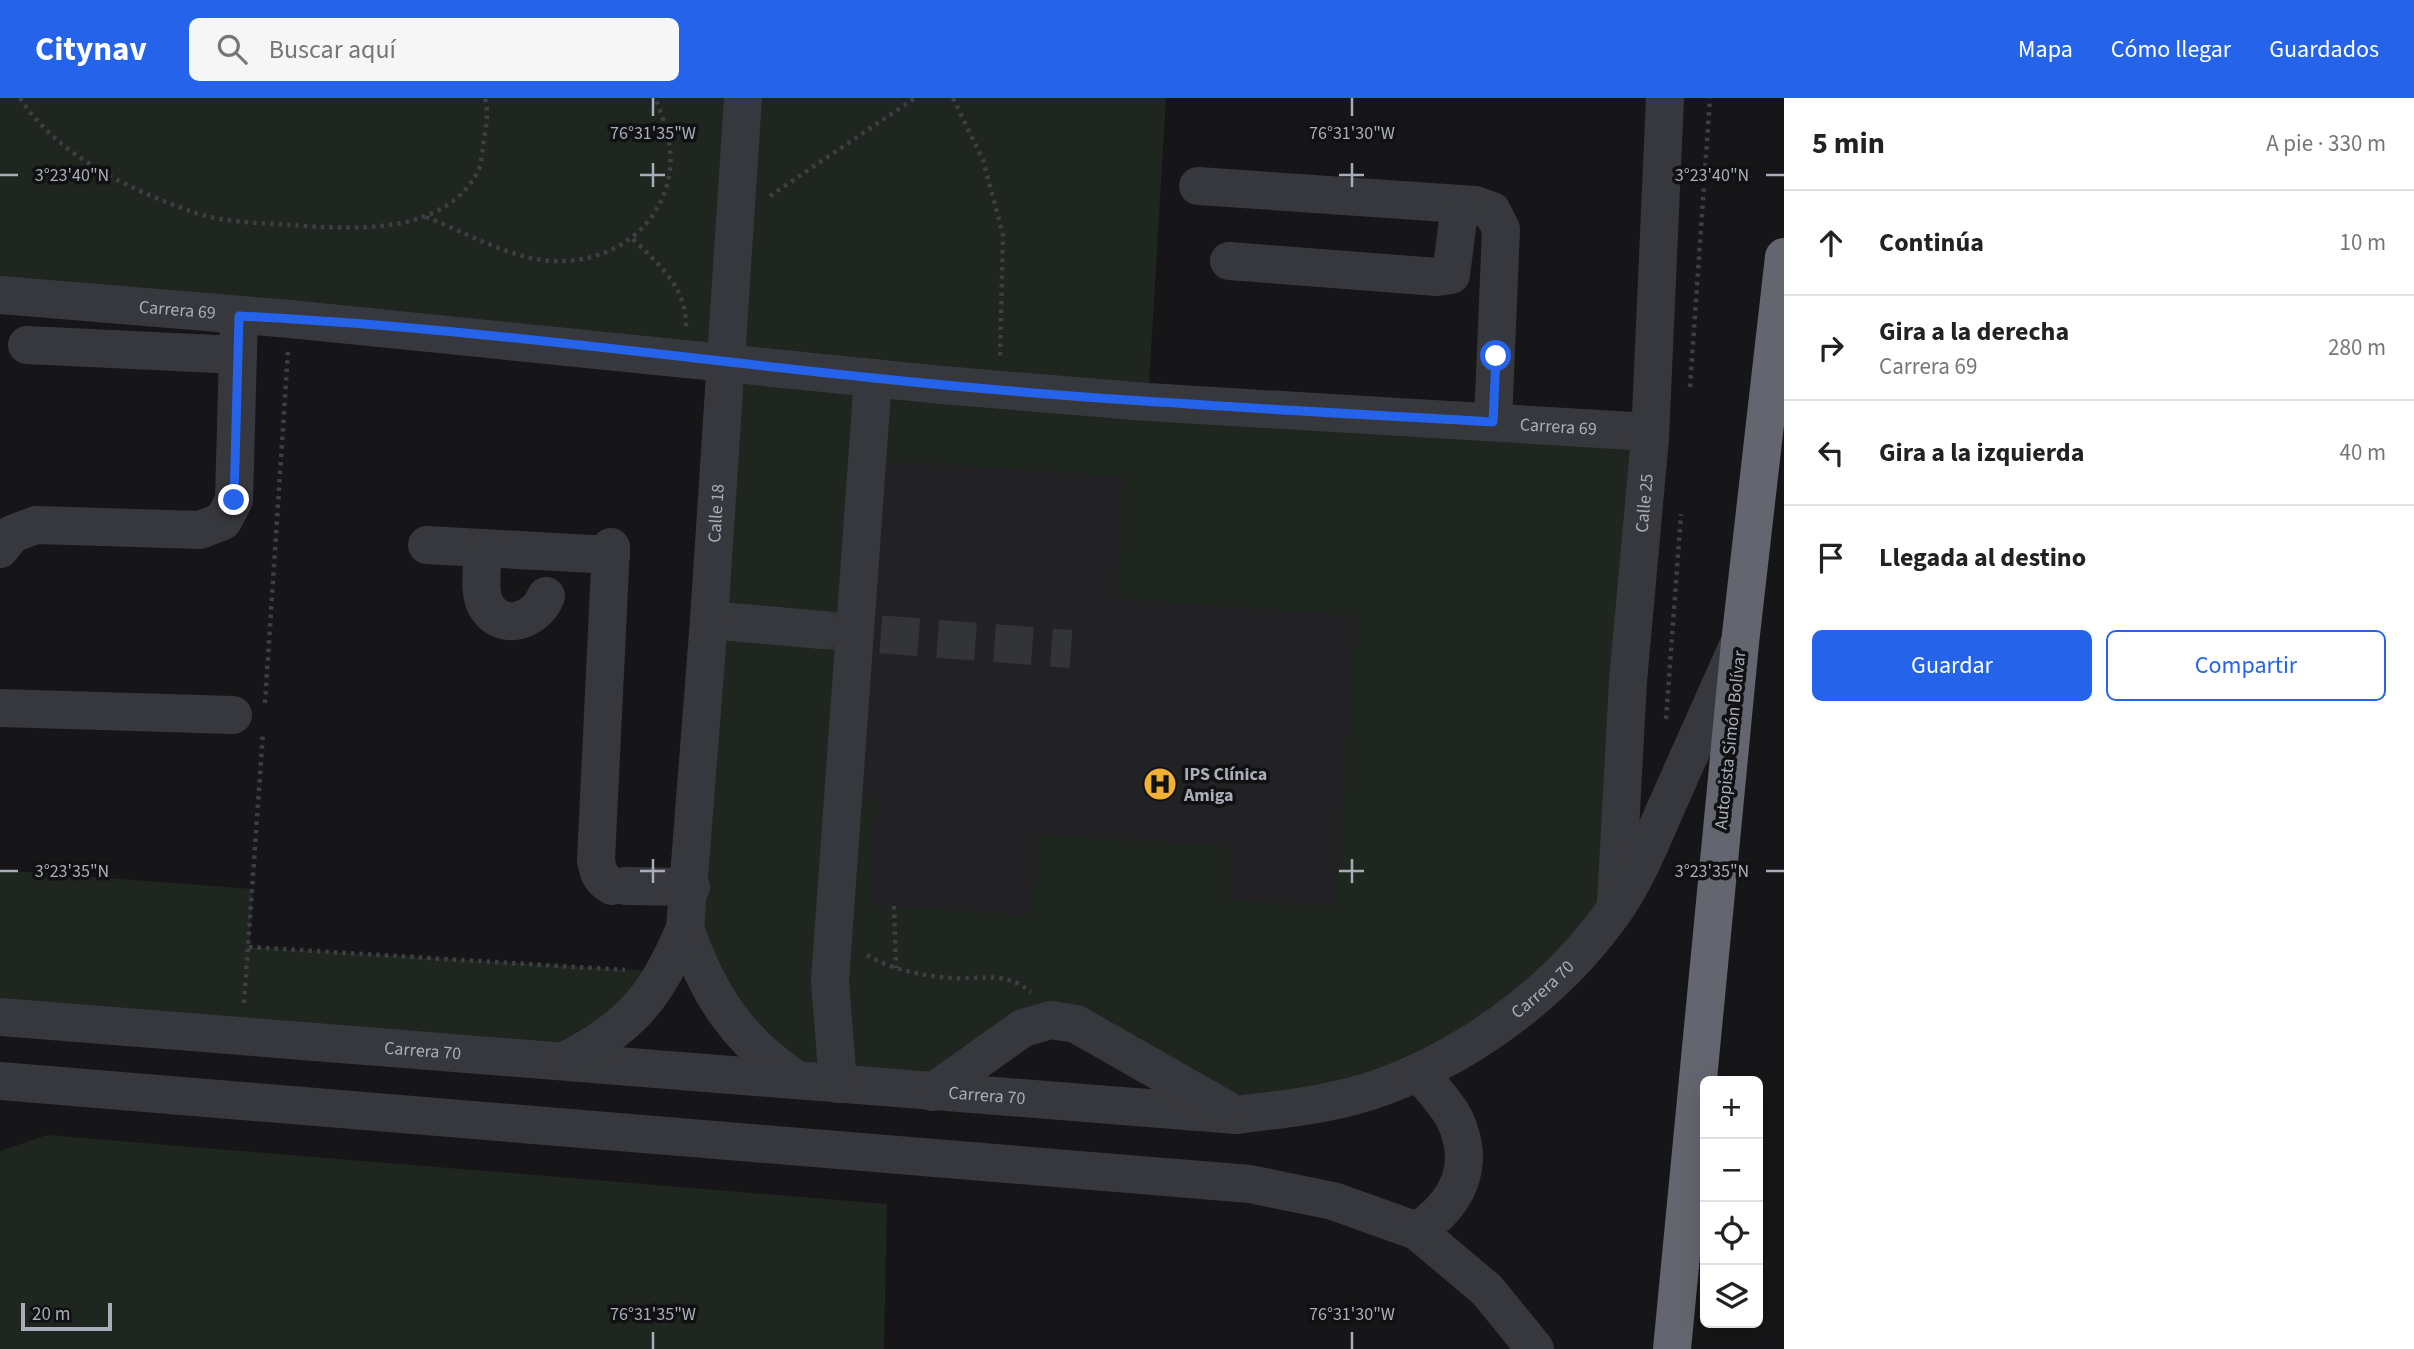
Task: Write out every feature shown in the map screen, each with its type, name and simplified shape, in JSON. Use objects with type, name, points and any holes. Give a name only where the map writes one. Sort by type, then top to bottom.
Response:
[{"type":"highway","name":"Autopista Simón Bolívar","points":[[1672,1349],[1740,643],[1784,257]]},
{"type":"street","name":"Calle 18","points":[[565,1061],[595,1046],[623,1024],[667,972],[685,928],[691,887],[743,98]]},
{"type":"street","name":"Calle 25","points":[[1615,909],[1628,681],[1650,432],[1665,98]]},
{"type":"street","points":[[1198,186],[1460,204],[1492,211],[1501,229],[1493,422]]},
{"type":"street","points":[[1229,261],[1437,277],[1451,275],[1460,204]]},
{"type":"street","name":"Carrera 69","points":[[1,296],[290,319],[726,361],[873,378],[1148,402],[1650,432]]},
{"type":"street","points":[[0,549],[12,534],[36,524],[201,530],[223,521],[234,500],[239,316]]},
{"type":"street","points":[[27,345],[238,355]]},
{"type":"street","points":[[838,1084],[830,981],[832,931],[873,378]]},
{"type":"street","points":[[428,545],[611,551],[596,860],[604,881],[619,886],[691,887]]},
{"type":"street","points":[[483,548],[482,594],[485,603],[498,618],[508,621],[528,619],[542,606],[546,596]]},
{"type":"street","points":[[709,620],[822,630]]},
{"type":"street","name":"Carrera 70","points":[[12,1016],[1236,1115],[1300,1108],[1367,1092],[1419,1072],[1492,1030],[1559,975],[1615,909],[1644,859],[1740,643]]},
{"type":"street","points":[[0,708],[254,715]]},
{"type":"street","name":"Calle 18","points":[[685,928],[698,965],[715,999],[766,1059],[797,1080]]},
{"type":"street","points":[[933,1092],[1023,1028],[1051,1020],[1076,1024],[1236,1115]]},
{"type":"street","points":[[1417,1231],[1439,1216],[1455,1195],[1463,1170],[1463,1143],[1454,1118],[1419,1072]]},
{"type":"street","points":[[0,1081],[1250,1184],[1332,1201],[1417,1231],[1487,1290],[1535,1349]]},
{"type":"path","points":[[20,98],[57,140],[111,177],[192,212],[267,224],[342,229],[385,227],[425,216],[454,200],[479,170],[488,111],[485,98]]},
{"type":"path","points":[[425,216],[512,251],[551,261],[599,257],[633,239],[660,204],[670,169],[667,129],[655,98]]},
{"type":"path","points":[[769,196],[915,98]]},
{"type":"path","points":[[953,98],[983,160],[1003,235],[1000,365]]},
{"type":"path","points":[[633,239],[673,279],[686,307],[686,335]]},
{"type":"path","points":[[241,1035],[249,947],[254,715],[290,319]]},
{"type":"path","points":[[894,906],[896,968]]},
{"type":"path","points":[[832,931],[876,960],[918,974],[955,978],[1011,978],[1045,1003],[1051,1020]]},
{"type":"path","points":[[249,947],[667,972]]},
{"type":"shaded area","points":[[0,98],[1166,98],[1148,402],[1650,438],[1615,909],[1492,1030],[1236,1115],[1076,1024],[954,1075],[797,1080],[698,965],[726,361],[0,295]],"holes":[[[878,460],[1125,477],[1117,599],[1357,616],[1336,907],[1228,900],[1231,847],[1039,834],[1032,916],[869,904],[876,798],[854,797]]]},
{"type":"shaded area","name":"IPS Clínica Amiga","points":[[726,361],[1650,438],[1615,909],[1076,1024],[691,887]]},
{"type":"shaded area","points":[[0,870],[253,889],[249,947],[667,972],[595,1046],[0,1010]]},
{"type":"shaded area","points":[[47,1135],[887,1204],[884,1349],[0,1349],[0,1151]]},
{"type":"tunnel","points":[[824,630],[1071,649]]},
{"type":"place","name":"IPS Clínica Amiga","points":[[1160,784]]},
{"type":"route","points":[[234,500],[239,316],[726,361],[942,385],[1148,402],[1493,422],[1496,356]]}]
